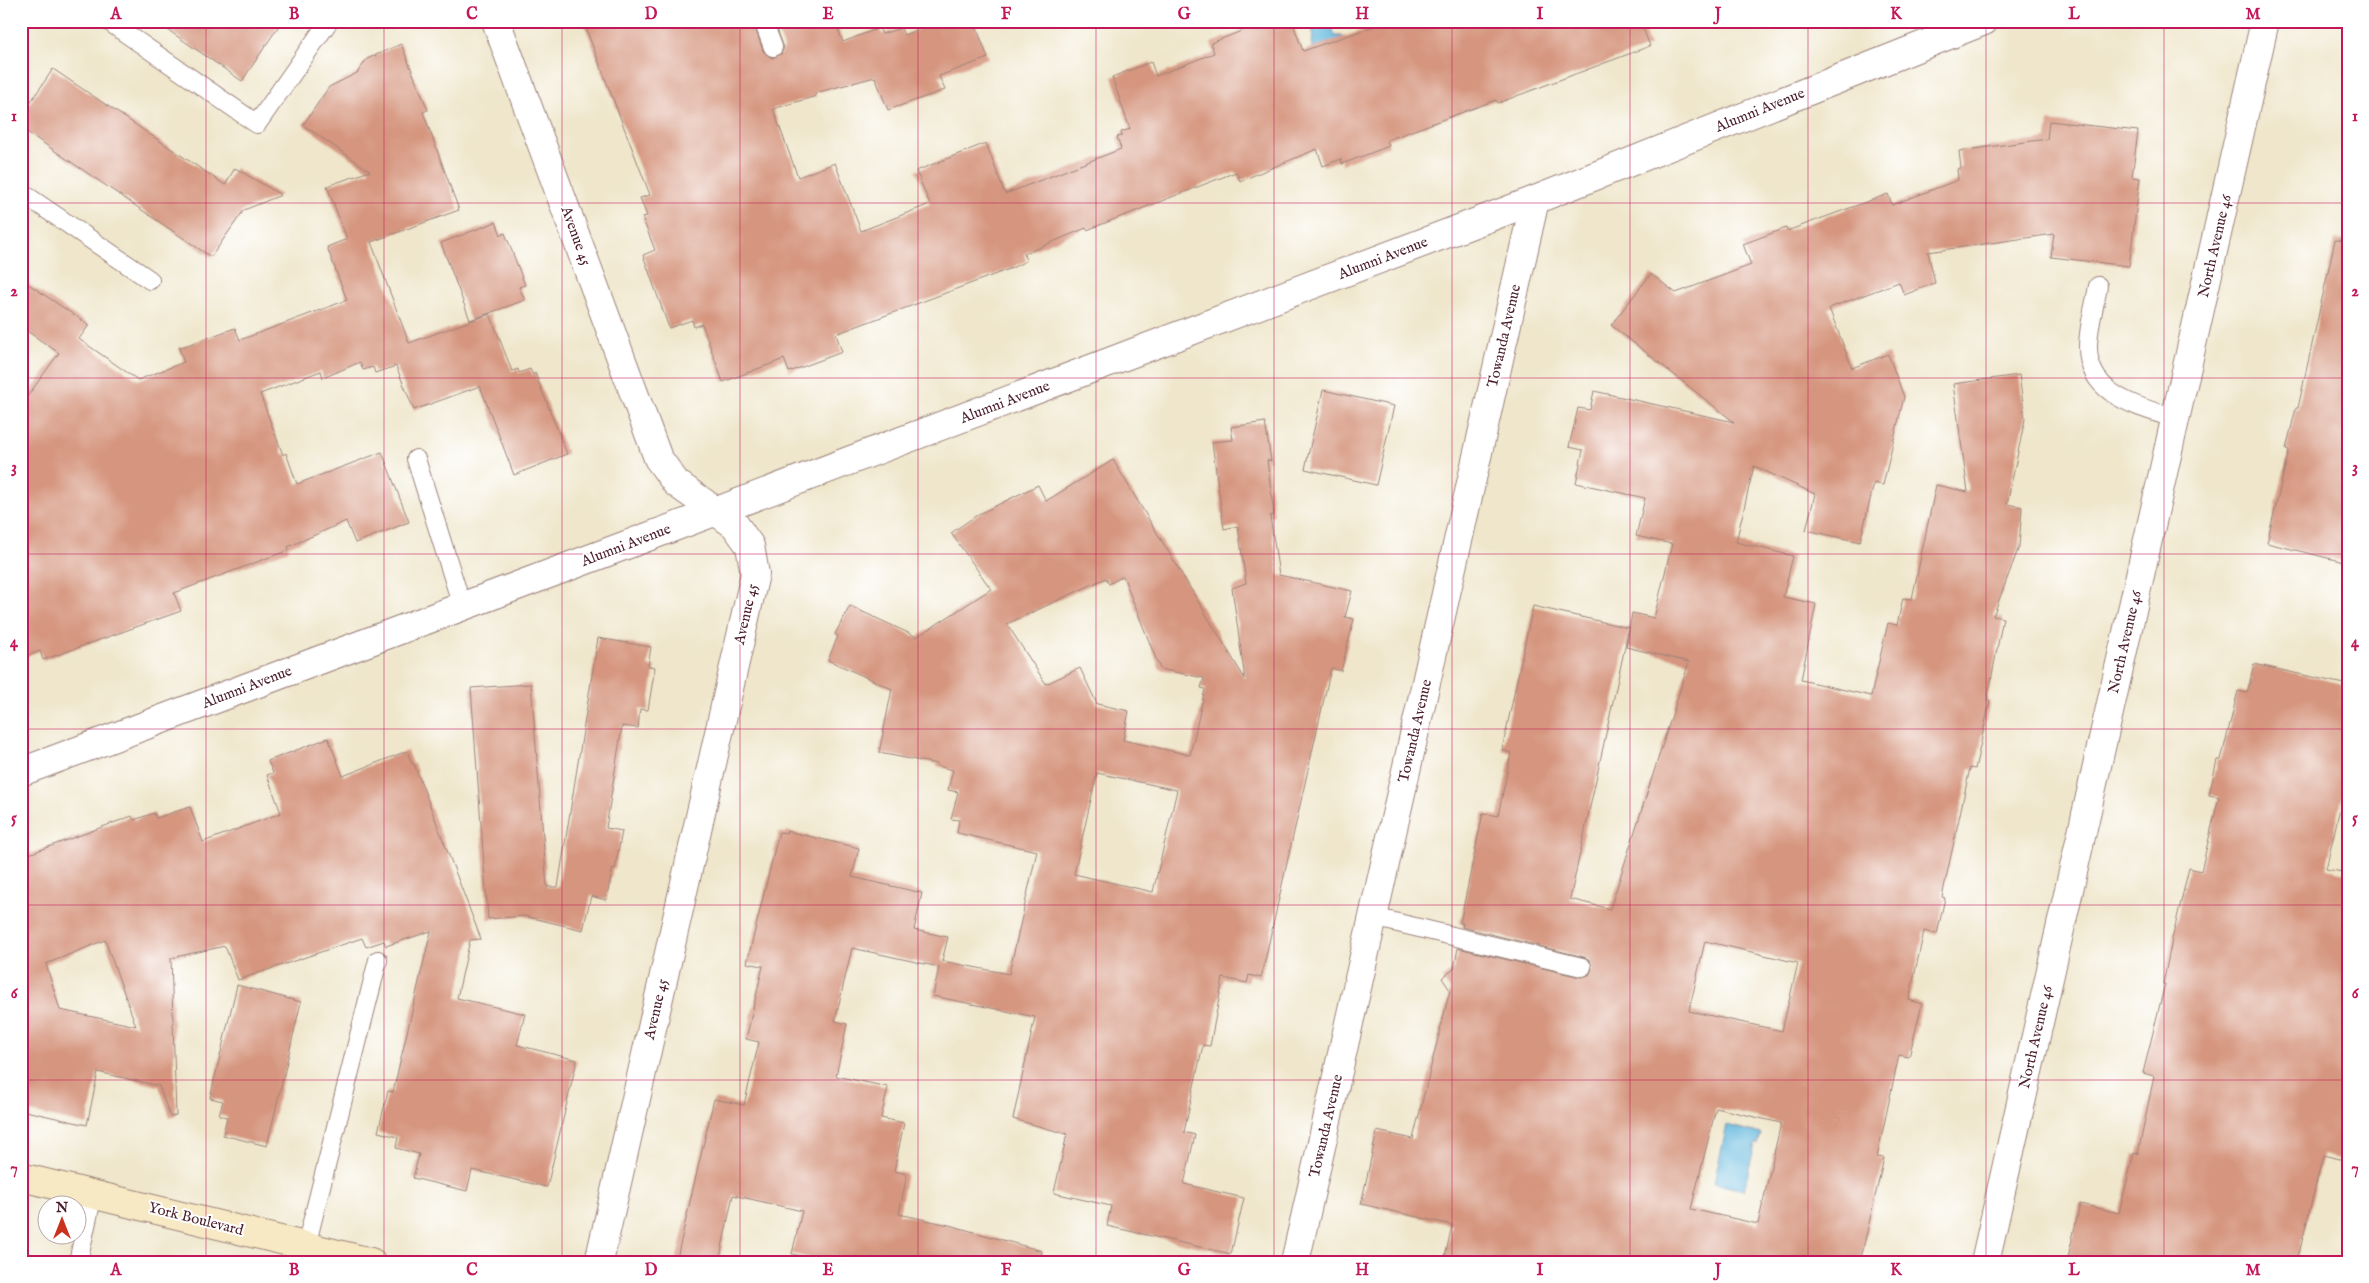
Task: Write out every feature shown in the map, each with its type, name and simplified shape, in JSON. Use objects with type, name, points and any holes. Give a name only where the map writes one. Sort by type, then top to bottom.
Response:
[{"type":"main road","name":"York Boulevard","points":[[21,1177],[371,1262]]},
{"type":"street","name":"Avenue 45","points":[[496,21],[658,458],[676,483],[735,525],[750,546],[755,574],[599,1262]]},
{"type":"street","name":"Alumni Avenue","points":[[21,772],[717,511],[1535,200],[1984,21]]},
{"type":"street","name":"North Avenue 46","points":[[1985,1262],[2265,21]]},
{"type":"street","name":"Towanda Avenue","points":[[1296,1262],[1535,200]]},
{"type":"lane","points":[[108,21],[257,124],[329,21]]},
{"type":"lane","points":[[763,21],[773,47]]},
{"type":"lane","points":[[21,192],[150,280]]},
{"type":"lane","points":[[2098,286],[2088,347],[2092,371],[2108,391],[2136,406],[2176,419]]},
{"type":"lane","points":[[416,459],[462,606]]},
{"type":"lane","points":[[1373,917],[1582,967]]},
{"type":"lane","points":[[306,1246],[378,960]]},
{"type":"lane","points":[[78,1262],[93,1194]]},
{"type":"water","points":[[1311,21],[1329,21],[1335,36],[1342,36],[1345,39],[1312,48],[1313,26]]},
{"type":"water","points":[[1727,1125],[1761,1134],[1758,1144],[1755,1144],[1744,1190],[1714,1183]]},
{"type":"building","points":[[155,21],[282,21],[242,81]]},
{"type":"building","points":[[583,21],[753,21],[763,51],[772,58],[781,54],[784,48],[774,21],[835,21],[843,42],[879,28],[882,34],[901,28],[904,35],[939,21],[974,21],[988,58],[939,76],[945,90],[888,110],[875,77],[815,93],[816,96],[773,109],[798,177],[835,163],[861,231],[930,204],[916,171],[986,143],[1005,194],[1121,149],[1117,137],[1122,136],[1121,132],[1130,129],[1112,77],[1151,62],[1156,76],[1214,53],[1211,43],[1267,21],[1292,21],[1303,51],[1389,21],[1640,21],[1650,46],[1498,103],[1496,100],[1387,140],[1389,146],[1342,164],[1341,159],[1323,166],[1317,149],[1240,181],[1236,172],[1087,230],[1086,228],[1024,254],[1026,261],[1012,268],[836,334],[842,352],[789,372],[784,359],[723,382],[702,324],[694,327],[692,320],[669,328],[643,255],[655,250],[642,217],[647,216],[640,198],[650,195]]},
{"type":"building","points":[[401,44],[428,110],[423,112],[459,210],[371,242],[409,343],[490,314],[512,371],[518,369],[519,373],[530,369],[533,375],[535,373],[567,454],[514,475],[480,386],[414,410],[396,366],[375,373],[373,367],[363,370],[360,362],[323,378],[321,371],[260,394],[283,455],[286,453],[297,484],[382,452],[409,522],[355,543],[346,521],[288,547],[289,550],[174,593],[181,611],[43,660],[40,651],[21,658],[21,405],[59,353],[21,327],[21,279],[89,325],[79,339],[138,380],[184,362],[179,348],[235,328],[240,340],[347,300],[327,247],[347,239],[327,186],[370,171],[303,125],[329,87],[357,73],[367,59]]},
{"type":"building","points":[[53,69],[225,185],[235,168],[281,195],[244,210],[211,257],[21,128],[21,116]]},
{"type":"building","points":[[2049,121],[2138,131],[2132,177],[2140,178],[2129,266],[2051,257],[2054,234],[1928,252],[1935,283],[1904,295],[1899,282],[1829,308],[1852,368],[1888,354],[1904,397],[1883,485],[1874,483],[1860,542],[1806,530],[1815,494],[1754,466],[1736,542],[1793,556],[1783,597],[1816,604],[1801,680],[1871,696],[1888,623],[1897,625],[1903,598],[1912,599],[1936,485],[1968,492],[1953,384],[2019,375],[2025,419],[2007,504],[2022,507],[2019,547],[1993,616],[2003,618],[1987,701],[1990,701],[1975,769],[1970,768],[1942,897],[1945,898],[1937,934],[1924,931],[1909,1000],[1922,1004],[1909,1057],[1899,1055],[1877,1157],[1884,1158],[1860,1262],[1444,1262],[1452,1225],[1361,1204],[1377,1131],[1413,1139],[1450,990],[1442,978],[1454,969],[1458,948],[1580,977],[1589,975],[1592,969],[1590,960],[1584,957],[1462,927],[1463,923],[1460,923],[1483,813],[1498,816],[1511,753],[1502,750],[1533,606],[1629,628],[1570,899],[1610,909],[1689,662],[1626,647],[1632,613],[1654,618],[1672,544],[1636,536],[1645,498],[1576,483],[1583,450],[1569,447],[1578,408],[1590,410],[1594,391],[1734,422],[1611,325],[1651,274],[1676,293],[1751,265],[1743,244],[1786,228],[1787,231],[1888,194],[1892,205],[1958,180],[1957,169],[1961,168],[1959,151],[2047,139]],"holes":[[[1705,941],[1798,963],[1782,1031],[1689,1011]],[[1716,1108],[1781,1123],[1758,1224],[1691,1209]]]},
{"type":"building","points":[[496,222],[501,235],[505,233],[525,285],[519,287],[525,300],[470,320],[441,243]]},
{"type":"building","points":[[2335,240],[2348,241],[2348,563],[2267,543],[2289,450],[2286,449],[2296,408],[2298,408]]},
{"type":"building","points":[[1323,390],[1394,406],[1376,485],[1305,469]]},
{"type":"building","points":[[1265,422],[1271,461],[1267,460],[1274,515],[1270,516],[1279,575],[1352,591],[1345,617],[1354,619],[1341,671],[1331,668],[1261,978],[1249,975],[1247,983],[1223,978],[1210,1046],[1203,1045],[1184,1132],[1195,1135],[1184,1184],[1244,1198],[1231,1254],[1107,1226],[1111,1206],[1054,1193],[1067,1134],[1013,1119],[1035,1017],[933,996],[939,967],[852,948],[835,1021],[847,1024],[836,1076],[888,1087],[881,1118],[904,1123],[894,1171],[907,1174],[899,1214],[949,1225],[1042,1251],[1041,1262],[828,1262],[792,1254],[802,1211],[733,1195],[719,1262],[676,1262],[714,1099],[744,1105],[759,1042],[746,1039],[763,966],[747,963],[779,832],[786,833],[787,831],[859,848],[852,877],[922,893],[914,930],[948,937],[942,961],[1009,974],[1037,851],[957,833],[959,820],[951,819],[958,792],[948,790],[953,770],[937,766],[937,764],[879,753],[892,689],[828,660],[838,636],[835,634],[850,606],[917,637],[991,589],[951,533],[977,515],[1038,485],[1046,501],[1113,460],[1245,679],[1232,588],[1246,583],[1238,526],[1224,529],[1212,442],[1233,440],[1231,427]],"holes":[[[1123,576],[1160,669],[1204,678],[1201,688],[1205,689],[1190,755],[1123,740],[1129,711],[1097,704],[1080,668],[1046,684],[1007,624],[1106,578],[1109,584]],[[1097,773],[1177,790],[1153,892],[1074,874]]]},
{"type":"building","points":[[598,638],[651,647],[648,666],[655,667],[648,710],[640,709],[638,728],[622,726],[606,828],[622,831],[615,869],[613,868],[606,900],[591,896],[583,930],[524,916],[488,919],[471,688],[531,684],[547,887],[558,887]]},
{"type":"building","points":[[2254,664],[2348,685],[2348,773],[2326,869],[2348,873],[2348,1161],[2323,1155],[2297,1262],[2067,1262],[2080,1204],[2119,1213],[2134,1153],[2138,1154],[2154,1076],[2143,1073],[2165,984],[2163,984],[2173,935],[2189,868],[2201,871],[2219,797],[2209,795],[2217,760],[2221,760],[2238,691],[2247,693]]},
{"type":"building","points":[[328,738],[343,776],[407,751],[412,764],[414,764],[481,939],[470,940],[457,998],[525,1014],[517,1045],[577,1060],[547,1187],[472,1170],[467,1191],[413,1178],[419,1154],[396,1148],[398,1137],[378,1132],[388,1091],[393,1092],[431,931],[386,946],[384,941],[366,947],[362,938],[238,980],[225,946],[171,958],[176,1115],[170,1117],[159,1086],[98,1072],[87,1125],[21,1110],[21,857],[132,816],[134,820],[154,813],[156,818],[190,807],[203,842],[281,813],[267,775],[273,773],[268,761]],"holes":[[[105,940],[136,1026],[60,1010],[46,964]]]},
{"type":"building","points":[[237,985],[301,1002],[267,1146],[223,1135],[227,1117],[219,1115],[223,1101],[210,1098]]}]
